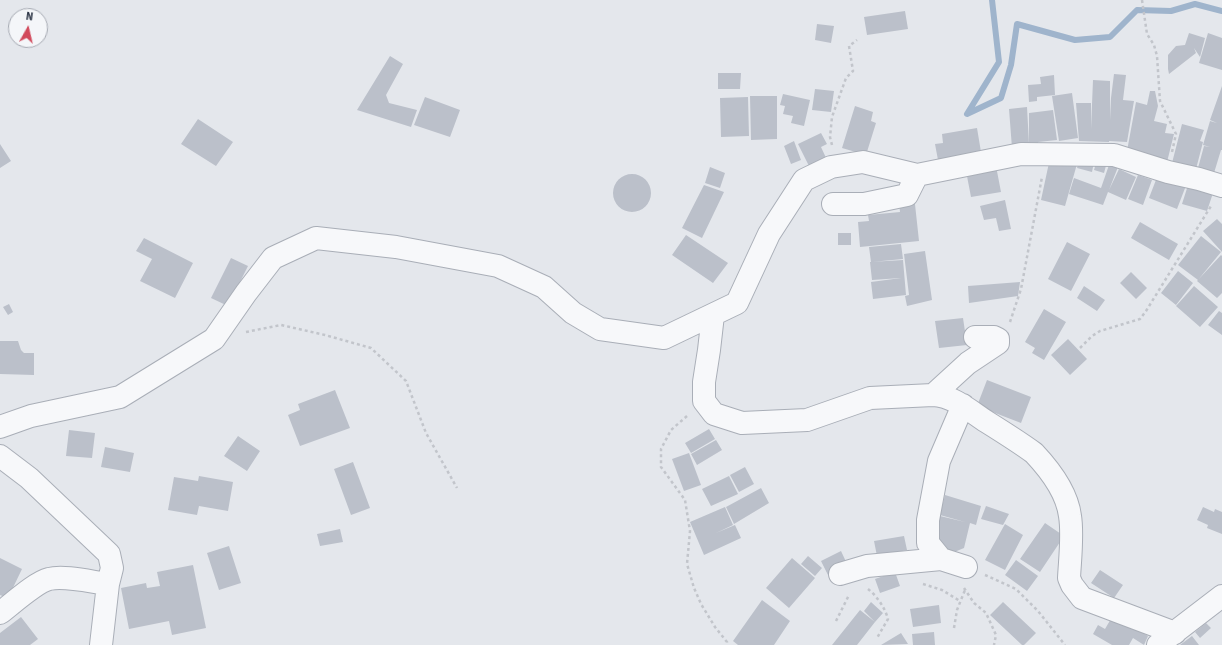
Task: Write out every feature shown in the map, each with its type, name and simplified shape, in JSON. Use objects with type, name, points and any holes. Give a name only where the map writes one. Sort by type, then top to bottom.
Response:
[{"type":"street","points":[[0,427],[31,416],[120,397],[214,339],[246,293],[273,258],[316,238],[396,247],[498,266],[544,287],[573,313],[600,329],[664,338],[737,303],[769,234],[804,180],[831,167],[863,162],[917,175],[1021,154],[1114,155],[1168,172],[1199,179],[1218,194]]},
{"type":"street","points":[[833,204],[864,204],[907,194],[917,175]]},
{"type":"street","points":[[713,315],[704,382],[704,403],[714,414],[742,423],[807,420],[870,398],[938,395],[965,406],[1034,453],[1043,462],[1062,491],[1070,516],[1069,578],[1072,585],[1082,598],[1167,639],[1222,596]]},
{"type":"street","points":[[938,395],[968,363],[998,343],[998,339],[994,337],[975,337]]},
{"type":"street","points":[[965,406],[939,461],[928,520],[928,543],[941,558],[966,567]]},
{"type":"street","points":[[0,456],[29,478],[109,554],[112,568],[108,584],[101,645]]},
{"type":"street","points":[[856,574],[941,558]]},
{"type":"street","points":[[0,613],[48,579],[60,578],[108,584]]},
{"type":"path","points":[[1142,0],[1147,34],[1154,45],[1156,56],[1160,101],[1176,134],[1168,172]]},
{"type":"path","points":[[831,167],[834,158],[830,137],[832,117],[846,78],[853,71],[849,46],[857,40]]},
{"type":"path","points":[[1010,324],[1021,289],[1046,154]]},
{"type":"path","points":[[1080,348],[1092,336],[1100,331],[1140,318],[1146,311],[1218,194]]},
{"type":"path","points":[[214,339],[281,325],[325,335],[371,348],[406,381],[426,432],[457,488]]},
{"type":"path","points":[[704,403],[671,430],[661,450],[661,467],[684,500],[690,531],[687,564],[694,588],[701,604],[715,627],[727,642],[726,645]]},
{"type":"path","points":[[966,567],[1016,589],[1038,611],[1065,645]]},
{"type":"path","points":[[836,621],[856,574],[876,596],[886,612],[888,619],[877,638]]},
{"type":"path","points":[[916,582],[942,590],[960,601]]},
{"type":"path","points":[[954,628],[957,610],[965,590],[974,603],[986,613],[996,635],[994,645]]},
{"type":"building","points":[[905,11],[908,29],[867,35],[864,17]]},
{"type":"building","points":[[817,24],[834,26],[831,43],[815,40]]},
{"type":"building","points":[[1189,33],[1205,38],[1200,57],[1194,48],[1196,53],[1169,74],[1168,55],[1176,46],[1185,45]]},
{"type":"building","points":[[1208,33],[1222,38],[1222,70],[1199,63]]},
{"type":"building","points":[[390,56],[403,64],[386,95],[389,103],[417,110],[411,127],[357,110]]},
{"type":"building","points":[[718,73],[741,73],[740,89],[718,89]]},
{"type":"building","points":[[1114,74],[1126,75],[1123,100],[1134,101],[1127,142],[1079,141],[1076,103],[1091,103],[1091,129],[1093,80],[1110,81],[1110,120]]},
{"type":"building","points":[[1054,75],[1055,95],[1037,97],[1037,101],[1029,102],[1028,85],[1041,84],[1040,77]]},
{"type":"building","points":[[1222,86],[1222,150],[1214,173],[1198,168],[1204,146],[1210,147],[1203,145],[1210,121],[1217,123],[1210,120]]},
{"type":"building","points":[[815,89],[834,91],[831,112],[812,110]]},
{"type":"building","points":[[1150,91],[1155,91],[1158,106],[1154,121],[1167,124],[1165,133],[1174,134],[1167,162],[1127,151],[1136,102],[1147,105]]},
{"type":"building","points":[[1072,93],[1078,138],[1059,141],[1052,96]]},
{"type":"building","points":[[783,94],[810,100],[804,126],[791,123],[793,116],[783,114],[785,106],[780,105]]},
{"type":"building","points":[[750,96],[777,96],[777,139],[751,140]]},
{"type":"building","points":[[425,97],[460,110],[450,137],[414,125]]},
{"type":"building","points":[[748,97],[749,136],[721,137],[720,98]]},
{"type":"building","points":[[855,106],[873,112],[871,121],[876,123],[866,155],[842,148]]},
{"type":"building","points":[[1027,107],[1029,144],[1029,113],[1053,110],[1057,140],[1038,142],[1038,146],[1012,148],[1009,109]]},
{"type":"building","points":[[198,119],[233,142],[216,166],[181,144]]},
{"type":"building","points":[[1182,124],[1204,130],[1200,141],[1203,142],[1196,169],[1172,163]]},
{"type":"building","points":[[977,128],[981,152],[938,160],[935,144],[943,143],[942,134]]},
{"type":"building","points":[[821,133],[827,144],[821,147],[827,160],[810,168],[798,144]]},
{"type":"building","points":[[794,141],[801,160],[791,164],[784,146]]},
{"type":"building","points":[[0,144],[11,161],[0,168]]},
{"type":"building","points":[[1050,158],[1077,164],[1065,206],[1041,200]]},
{"type":"building","points":[[1080,158],[1094,162],[1092,172],[1077,168]]},
{"type":"building","points":[[1097,160],[1107,162],[1104,173],[1094,170]]},
{"type":"building","points":[[1109,165],[1118,167],[1109,190],[1119,169],[1136,177],[1126,200],[1108,192],[1103,205],[1069,194],[1074,178],[1101,188]]},
{"type":"building","points":[[996,166],[1001,192],[971,197],[966,171]]},
{"type":"building","points":[[710,167],[725,173],[720,188],[705,183]]},
{"type":"building","points":[[1159,172],[1187,183],[1177,209],[1149,198]]},
{"type":"building","points":[[628,174],[636,174],[646,179],[650,186],[650,200],[646,207],[636,212],[628,212],[618,207],[616,204],[613,197],[613,189],[618,179],[621,177]]},
{"type":"building","points":[[1138,175],[1152,180],[1143,205],[1128,199]]},
{"type":"building","points":[[1189,182],[1214,190],[1207,211],[1182,204]]},
{"type":"building","points":[[704,185],[724,192],[702,238],[682,228]]},
{"type":"building","points":[[914,195],[919,241],[860,247],[858,222],[869,221],[868,215],[900,212],[899,203]]},
{"type":"building","points":[[1005,200],[1011,229],[999,231],[996,218],[984,220],[980,206]]},
{"type":"building","points":[[1217,219],[1222,224],[1222,252],[1203,231]]},
{"type":"building","points":[[1140,222],[1178,244],[1169,260],[1131,238]]},
{"type":"building","points":[[838,233],[851,233],[851,245],[838,245]]},
{"type":"building","points":[[686,235],[728,263],[713,283],[672,255]]},
{"type":"building","points":[[1201,236],[1221,252],[1198,280],[1178,265]]},
{"type":"building","points":[[144,238],[193,263],[175,298],[140,281],[152,259],[136,251]]},
{"type":"building","points":[[1067,242],[1090,254],[1071,291],[1048,279]]},
{"type":"building","points":[[901,244],[903,259],[871,262],[869,247]]},
{"type":"building","points":[[925,251],[932,300],[907,306],[905,296],[909,295],[904,254]]},
{"type":"building","points":[[1221,255],[1222,293],[1217,298],[1197,281]]},
{"type":"building","points":[[231,258],[248,266],[228,306],[211,298]]},
{"type":"building","points":[[903,260],[906,295],[873,299],[871,282],[901,278],[872,280],[870,262]]},
{"type":"building","points":[[1178,271],[1193,283],[1176,305],[1161,293]]},
{"type":"building","points":[[1131,272],[1147,288],[1136,299],[1120,283]]},
{"type":"building","points":[[1020,282],[1018,296],[969,303],[968,286]]},
{"type":"building","points":[[1084,286],[1105,300],[1097,311],[1077,298]]},
{"type":"building","points":[[1194,286],[1218,307],[1200,327],[1176,306]]},
{"type":"building","points":[[9,304],[13,312],[8,315],[3,307]]},
{"type":"building","points":[[1044,309],[1066,322],[1044,360],[1032,353],[1035,348],[1025,342]]},
{"type":"building","points":[[1219,311],[1222,313],[1222,335],[1208,325]]},
{"type":"building","points":[[963,318],[967,345],[939,348],[935,321]]},
{"type":"building","points":[[1068,339],[1087,359],[1070,375],[1051,355]]},
{"type":"building","points":[[0,341],[18,341],[21,350],[24,353],[34,353],[34,375],[0,374]]},
{"type":"building","points":[[987,380],[1031,397],[1021,423],[977,406]]},
{"type":"building","points":[[335,390],[350,428],[300,446],[288,415],[300,410],[298,404]]},
{"type":"building","points":[[709,429],[715,439],[691,453],[685,443]]},
{"type":"building","points":[[69,430],[95,433],[92,458],[66,456]]},
{"type":"building","points":[[238,436],[260,451],[247,471],[224,456]]},
{"type":"building","points":[[716,440],[722,450],[697,465],[691,454]]},
{"type":"building","points":[[105,447],[134,453],[130,472],[101,467]]},
{"type":"building","points":[[689,453],[701,485],[684,491],[672,459]]},
{"type":"building","points":[[353,462],[370,508],[351,515],[334,469]]},
{"type":"building","points":[[745,467],[754,484],[739,492],[730,475]]},
{"type":"building","points":[[199,476],[233,482],[228,511],[199,506],[197,515],[168,510],[174,477],[198,481]]},
{"type":"building","points":[[729,476],[738,494],[711,506],[702,489]]},
{"type":"building","points":[[761,488],[769,503],[734,524],[726,507]]},
{"type":"building","points":[[945,495],[981,506],[976,525],[970,523],[964,548],[952,553],[939,549],[934,541],[940,516],[965,522],[940,515]]},
{"type":"building","points":[[986,506],[1009,514],[1003,525],[981,519]]},
{"type":"building","points":[[725,507],[733,525],[716,533],[735,525],[741,538],[704,555],[690,522]]},
{"type":"building","points":[[1203,507],[1214,512],[1215,509],[1222,512],[1222,534],[1207,528],[1208,525],[1197,520]]},
{"type":"building","points":[[1045,523],[1064,536],[1040,572],[1020,559]]},
{"type":"building","points":[[1005,524],[1023,535],[1005,570],[985,560]]},
{"type":"building","points":[[340,529],[343,542],[320,546],[317,534]]},
{"type":"building","points":[[904,536],[907,550],[877,556],[874,541]]},
{"type":"building","points":[[229,546],[241,583],[219,590],[207,553]]},
{"type":"building","points":[[841,551],[848,566],[828,575],[821,561]]},
{"type":"building","points":[[808,556],[822,568],[815,576],[801,564]]},
{"type":"building","points":[[0,558],[22,569],[8,598],[0,595]]},
{"type":"building","points":[[792,558],[815,578],[789,608],[766,588]]},
{"type":"building","points":[[1016,560],[1038,576],[1027,591],[1005,575]]},
{"type":"building","points":[[193,565],[206,628],[172,635],[169,621],[129,629],[121,588],[146,583],[147,588],[160,586],[157,572]]},
{"type":"building","points":[[1100,570],[1123,585],[1114,598],[1091,583]]},
{"type":"building","points":[[895,572],[900,586],[880,593],[875,579]]},
{"type":"building","points":[[762,600],[790,621],[774,645],[738,645],[733,641]]},
{"type":"building","points":[[871,602],[883,613],[875,622],[864,611]]},
{"type":"building","points":[[1003,602],[1036,633],[1024,645],[1022,645],[990,615]]},
{"type":"building","points":[[939,605],[941,623],[913,627],[910,609]]},
{"type":"building","points":[[1119,605],[1131,626],[1148,636],[1144,645],[1133,638],[1129,645],[1112,645],[1093,634],[1098,625],[1105,629]]},
{"type":"building","points":[[860,610],[875,622],[857,645],[832,645]]},
{"type":"building","points":[[21,617],[38,639],[30,645],[0,645],[0,633]]},
{"type":"building","points":[[1206,623],[1211,628],[1200,638],[1195,632]]},
{"type":"building","points":[[934,632],[935,645],[913,645],[912,634]]},
{"type":"building","points":[[901,633],[908,644],[881,645]]},
{"type":"building","points":[[1192,636],[1199,645],[1180,645]]},
{"type":"waterway","points":[[992,0],[999,62],[967,114],[1001,98],[1011,65],[1017,24],[1075,40],[1110,37],[1137,10],[1171,11],[1195,4],[1222,11]]}]
